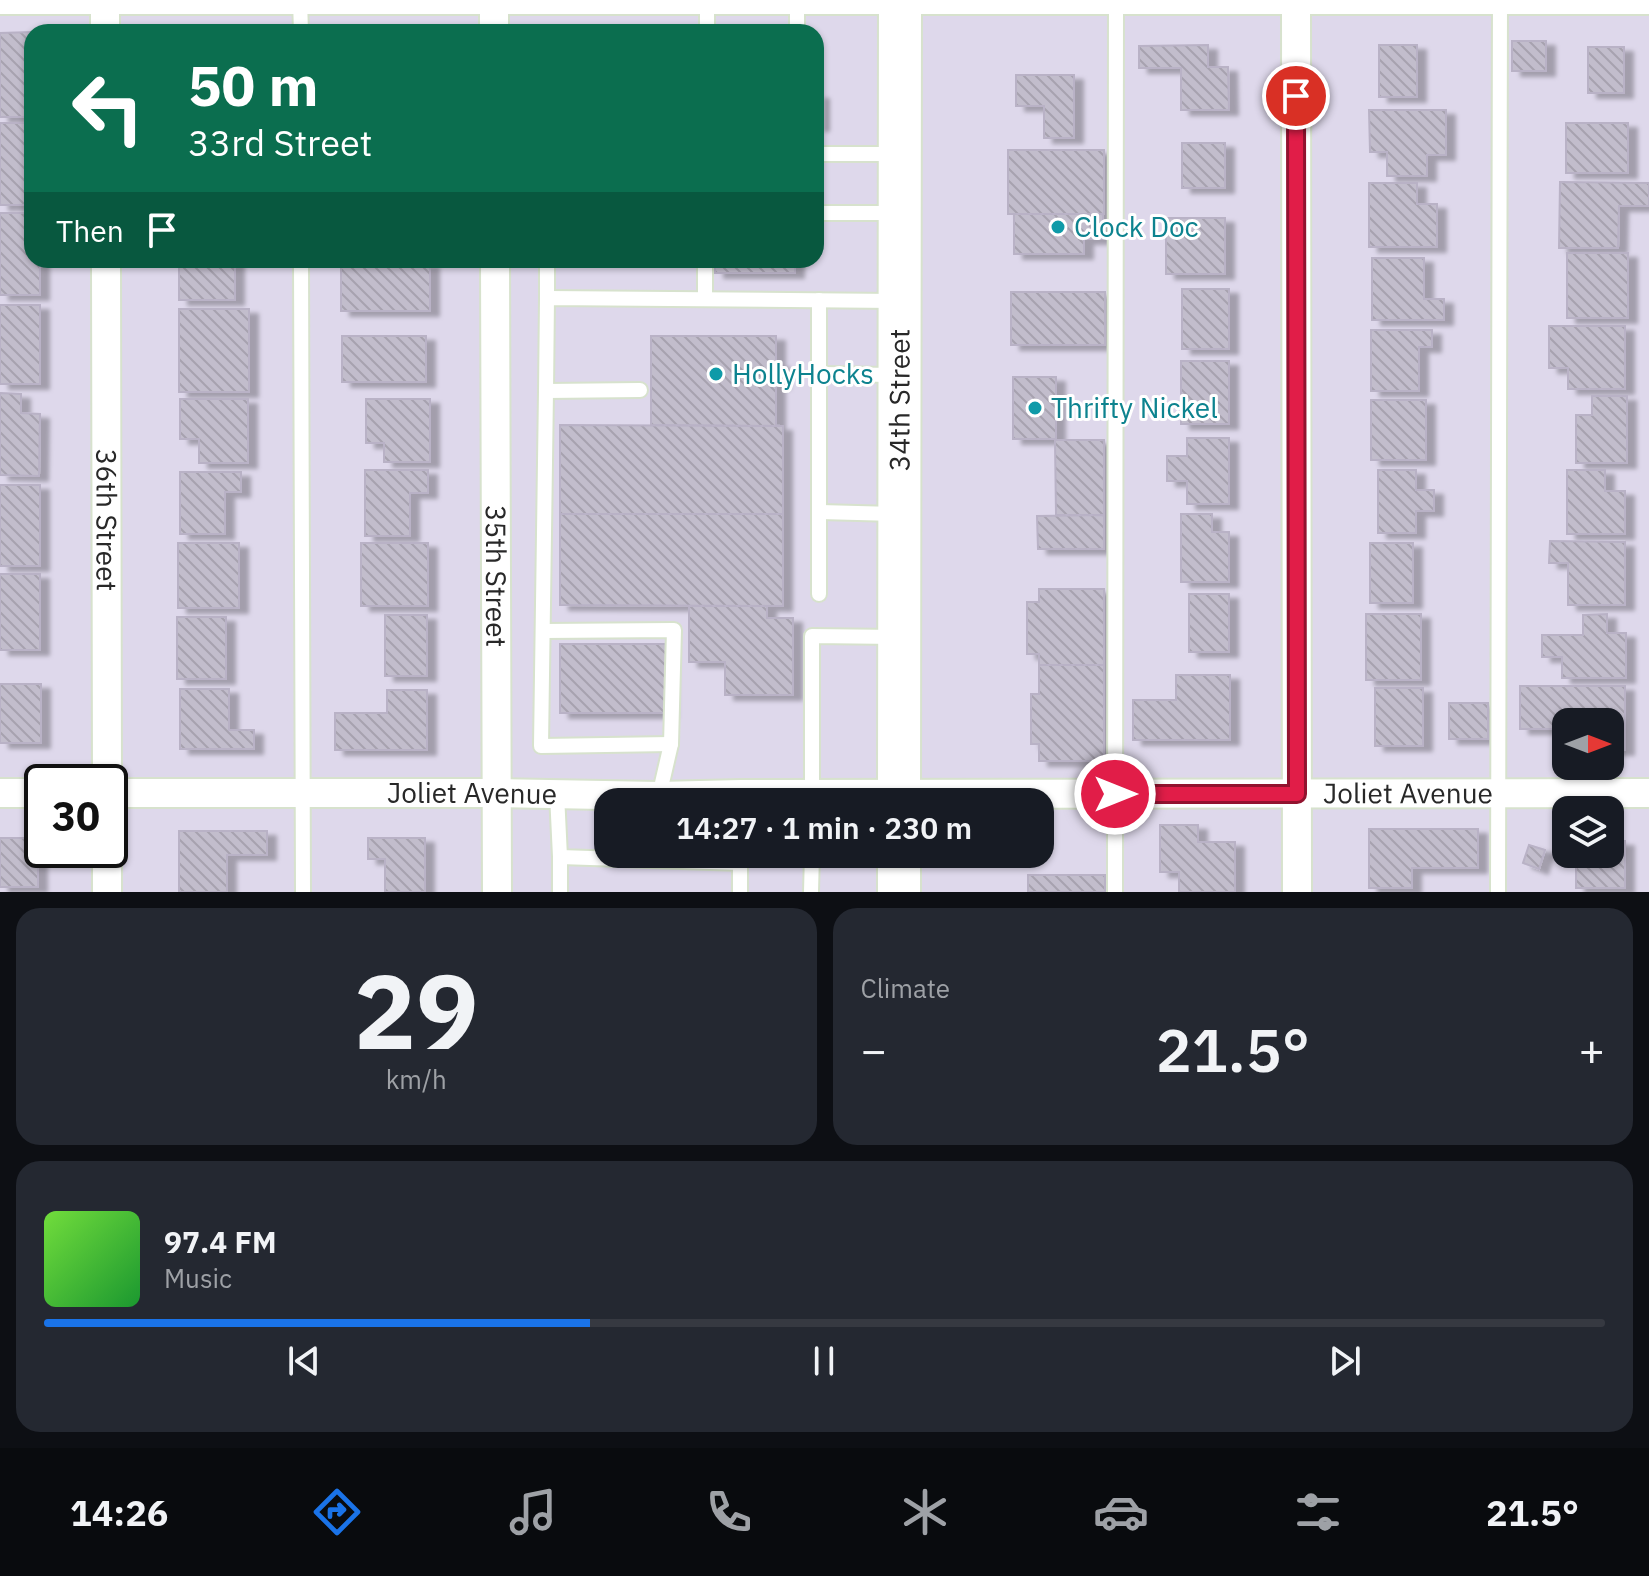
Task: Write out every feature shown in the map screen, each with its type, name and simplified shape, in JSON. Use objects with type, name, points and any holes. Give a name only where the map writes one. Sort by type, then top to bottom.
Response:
[{"type":"main road","name":"34th Street","points":[[899,788],[900,0]]},
{"type":"main road","points":[[899,868],[899,892]]},
{"type":"street","points":[[0,0],[485,0]]},
{"type":"street","points":[[105,0],[105,24]]},
{"type":"street","points":[[494,0],[494,24]]},
{"type":"street","points":[[503,0],[1649,0]]},
{"type":"street","points":[[1296,0],[1297,892]]},
{"type":"street","name":"36th Street","points":[[106,268],[107,764]]},
{"type":"street","name":"35th Street","points":[[495,268],[497,892]]},
{"type":"street","points":[[0,793],[24,793]]},
{"type":"street","name":"Joliet Avenue","points":[[128,793],[594,795]]},
{"type":"street","name":"Joliet Avenue","points":[[1054,795],[1649,793]]},
{"type":"street","points":[[107,868],[107,892]]},
{"type":"lane","points":[[300,0],[301,24]]},
{"type":"lane","points":[[707,0],[707,24]]},
{"type":"lane","points":[[1115,892],[1116,0]]},
{"type":"lane","points":[[1498,892],[1500,0]]},
{"type":"lane","points":[[797,1],[797,24]]},
{"type":"lane","points":[[824,154],[900,154]]},
{"type":"lane","points":[[824,213],[900,213]]},
{"type":"lane","points":[[301,268],[303,892]]},
{"type":"lane","points":[[547,268],[541,746],[671,744]]},
{"type":"lane","points":[[705,268],[705,299]]},
{"type":"lane","points":[[547,298],[900,301]]},
{"type":"lane","points":[[819,300],[819,594]]},
{"type":"lane","points":[[820,374],[900,375]]},
{"type":"lane","points":[[546,391],[640,390]]},
{"type":"lane","points":[[820,512],[900,514]]},
{"type":"lane","points":[[543,631],[674,630],[671,744],[661,788]]},
{"type":"lane","points":[[812,788],[812,636],[900,637]]},
{"type":"lane","points":[[557,794],[560,892]]},
{"type":"lane","points":[[560,857],[594,857]]},
{"type":"lane","points":[[740,868],[740,892]]},
{"type":"lane","points":[[811,892],[812,868]]},
{"type":"building","points":[[24,32],[24,117],[0,117],[0,33]]},
{"type":"building","points":[[1512,41],[1546,41],[1546,71],[1512,71]]},
{"type":"building","points":[[1208,45],[1208,67],[1228,67],[1229,110],[1181,110],[1181,68],[1139,68],[1139,46]]},
{"type":"building","points":[[1379,45],[1417,45],[1417,97],[1379,97]]},
{"type":"building","points":[[1588,47],[1624,47],[1624,93],[1588,93]]},
{"type":"building","points":[[1016,75],[1074,75],[1074,138],[1044,138],[1044,106],[1016,106]]},
{"type":"building","points":[[1369,110],[1446,110],[1446,155],[1427,155],[1427,176],[1387,176],[1387,152],[1370,152]]},
{"type":"building","points":[[0,123],[24,123],[24,205],[0,205]]},
{"type":"building","points":[[1566,123],[1628,123],[1628,173],[1566,173]]},
{"type":"building","points":[[1182,143],[1225,143],[1225,188],[1182,188]]},
{"type":"building","points":[[1008,150],[1104,150],[1104,214],[1008,214]]},
{"type":"building","points":[[1560,182],[1649,183],[1649,206],[1619,206],[1618,248],[1559,248]]},
{"type":"building","points":[[1369,183],[1417,183],[1417,204],[1437,204],[1437,247],[1369,247]]},
{"type":"building","points":[[0,213],[24,213],[24,268],[40,268],[40,295],[0,295]]},
{"type":"building","name":"Clock Doc","points":[[1014,214],[1103,214],[1103,239],[1084,239],[1084,254],[1014,254]]},
{"type":"building","points":[[1166,218],[1225,218],[1225,274],[1166,274]]},
{"type":"building","points":[[1567,253],[1628,253],[1628,318],[1567,318]]},
{"type":"building","points":[[1372,258],[1424,258],[1424,299],[1444,299],[1444,320],[1372,320]]},
{"type":"building","points":[[179,268],[235,268],[235,300],[179,300]]},
{"type":"building","points":[[341,268],[430,268],[430,311],[341,311]]},
{"type":"building","points":[[715,268],[795,268],[795,273],[715,273]]},
{"type":"building","points":[[1182,289],[1229,289],[1229,349],[1182,349]]},
{"type":"building","points":[[1011,292],[1105,292],[1105,345],[1011,345]]},
{"type":"building","points":[[0,305],[40,305],[40,384],[0,384]]},
{"type":"building","points":[[179,309],[249,309],[249,392],[179,392]]},
{"type":"building","points":[[1549,326],[1625,326],[1625,389],[1568,389],[1568,368],[1549,368]]},
{"type":"building","points":[[1371,330],[1432,330],[1432,347],[1419,347],[1419,391],[1371,391]]},
{"type":"building","points":[[342,336],[426,336],[426,382],[342,382]]},
{"type":"building","name":"HollyHocks","points":[[651,336],[776,336],[776,363],[781,363],[781,384],[776,384],[776,426],[651,425]]},
{"type":"building","points":[[1181,361],[1229,361],[1229,424],[1181,424]]},
{"type":"building","name":"Thrifty Nickel","points":[[1013,377],[1056,377],[1056,439],[1013,439]]},
{"type":"building","points":[[0,393],[21,394],[21,413],[40,414],[39,476],[0,475]]},
{"type":"building","points":[[1592,396],[1627,396],[1627,463],[1576,463],[1576,415],[1592,415]]},
{"type":"building","points":[[180,399],[248,399],[248,463],[199,463],[199,439],[180,439]]},
{"type":"building","points":[[366,399],[430,399],[430,462],[384,462],[384,443],[366,443]]},
{"type":"building","points":[[1371,400],[1426,400],[1426,460],[1371,460]]},
{"type":"building","points":[[560,425],[783,426],[783,514],[560,514]]},
{"type":"building","points":[[1187,438],[1229,438],[1229,504],[1187,504],[1187,481],[1167,481],[1167,456],[1187,456]]},
{"type":"building","points":[[1055,440],[1104,440],[1104,515],[1056,515]]},
{"type":"building","points":[[365,470],[428,470],[428,493],[410,493],[410,536],[365,536]]},
{"type":"building","points":[[1378,470],[1416,470],[1416,490],[1434,490],[1434,511],[1416,511],[1416,533],[1378,533]]},
{"type":"building","points":[[1567,470],[1605,470],[1605,491],[1625,491],[1625,534],[1567,534]]},
{"type":"building","points":[[180,472],[241,472],[241,492],[225,492],[225,534],[180,534]]},
{"type":"building","points":[[0,485],[40,485],[40,566],[0,566]]},
{"type":"building","points":[[560,514],[783,514],[783,606],[560,605]]},
{"type":"building","points":[[1181,514],[1212,514],[1212,532],[1229,532],[1229,582],[1181,582]]},
{"type":"building","points":[[1104,515],[1104,549],[1038,549],[1037,516]]},
{"type":"building","points":[[1550,541],[1625,542],[1625,605],[1568,605],[1568,563],[1549,563]]},
{"type":"building","points":[[178,543],[239,543],[239,608],[178,608]]},
{"type":"building","points":[[361,543],[428,543],[428,606],[361,606]]},
{"type":"building","points":[[1370,543],[1413,543],[1413,603],[1370,603]]},
{"type":"building","points":[[0,574],[40,574],[40,650],[0,650]]},
{"type":"building","points":[[1039,589],[1104,589],[1104,665],[1039,665],[1039,654],[1027,654],[1027,602],[1039,602]]},
{"type":"building","points":[[1189,594],[1229,594],[1229,652],[1189,652]]},
{"type":"building","points":[[689,606],[767,606],[767,618],[793,618],[793,695],[725,695],[725,662],[689,662]]},
{"type":"building","points":[[1366,614],[1421,614],[1421,680],[1366,680]]},
{"type":"building","points":[[1607,614],[1607,633],[1626,633],[1626,678],[1562,678],[1562,657],[1542,657],[1542,635],[1583,635],[1583,615]]},
{"type":"building","points":[[385,615],[427,615],[427,676],[385,676]]},
{"type":"building","points":[[177,617],[226,617],[226,679],[177,679]]},
{"type":"building","points":[[560,644],[668,644],[668,713],[560,713]]},
{"type":"building","points":[[1039,665],[1104,665],[1104,761],[1039,761],[1039,744],[1031,744],[1031,694],[1039,694]]},
{"type":"building","points":[[1176,675],[1230,675],[1230,740],[1133,740],[1133,700],[1176,700]]},
{"type":"building","points":[[0,684],[41,684],[41,743],[0,743]]},
{"type":"building","points":[[1520,686],[1625,686],[1625,750],[1624,708],[1552,708],[1552,729],[1520,729]]},
{"type":"building","points":[[1375,688],[1423,688],[1423,746],[1375,746]]},
{"type":"building","points":[[180,689],[229,689],[229,730],[254,730],[254,749],[180,749]]},
{"type":"building","points":[[387,690],[427,690],[427,750],[335,750],[335,713],[387,713]]},
{"type":"building","points":[[1449,703],[1488,703],[1488,739],[1449,739]]},
{"type":"building","points":[[1160,825],[1198,825],[1198,842],[1235,842],[1235,892],[1179,892],[1179,872],[1160,872]]},
{"type":"building","points":[[1369,829],[1478,829],[1478,868],[1412,868],[1412,888],[1369,888]]},
{"type":"building","points":[[179,831],[267,831],[267,855],[227,855],[227,892],[179,892]]},
{"type":"building","points":[[0,838],[24,838],[24,868],[38,868],[38,887],[0,887]]},
{"type":"building","points":[[368,838],[425,838],[425,892],[385,892],[385,859],[368,859]]},
{"type":"building","points":[[1625,841],[1625,888],[1576,888],[1576,868],[1624,868]]},
{"type":"building","points":[[1529,845],[1545,850],[1539,869],[1523,863]]},
{"type":"building","points":[[1028,875],[1105,875],[1105,892],[1028,892]]},
{"type":"place","name":"Clock Doc","points":[[1058,227]]},
{"type":"place","name":"HollyHocks","points":[[716,374]]},
{"type":"place","name":"Thrifty Nickel","points":[[1035,408]]},
{"type":"route","points":[[1115,794],[1297,794],[1296,96]]}]
